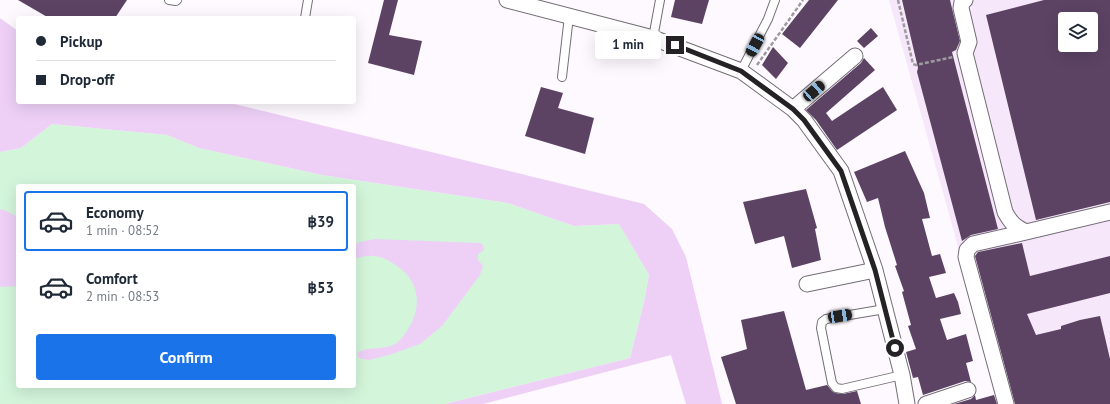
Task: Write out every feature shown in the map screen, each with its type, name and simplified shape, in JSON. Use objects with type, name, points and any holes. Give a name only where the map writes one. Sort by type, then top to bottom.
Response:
[{"type":"street","points":[[507,0],[653,38],[745,74],[793,109],[804,120],[841,171],[875,270],[902,375],[907,404]]},
{"type":"street","points":[[965,0],[962,2],[961,8],[970,42],[965,53],[1005,212],[1014,226],[1026,232]]},
{"type":"street","points":[[793,109],[855,56]]},
{"type":"street","points":[[1006,404],[966,256],[967,250],[973,244],[1110,212]]},
{"type":"street","points":[[807,284],[875,270]]},
{"type":"street","points":[[926,404],[968,390]]},
{"type":"lane","points":[[169,0],[177,0]]},
{"type":"lane","points":[[305,16],[308,0]]},
{"type":"lane","points":[[653,38],[660,0]]},
{"type":"lane","points":[[745,74],[775,0]]},
{"type":"lane","points":[[562,77],[569,16]]},
{"type":"lane","points":[[885,309],[826,319],[822,322],[821,328],[832,383],[836,388],[842,389],[902,375]]},
{"type":"path","points":[[745,74],[803,0]]},
{"type":"path","points":[[898,0],[913,64],[916,65],[965,53]]},
{"type":"shaded area","points":[[889,0],[1110,0],[1110,404],[997,404],[954,232]]},
{"type":"shaded area","points":[[0,18],[16,30],[16,104],[234,104],[644,204],[672,229],[686,257],[722,404],[686,404],[671,355],[483,404],[445,404],[630,358],[649,275],[619,224],[574,226],[508,203],[322,175],[199,148],[167,135],[52,124],[21,148],[0,152]]},
{"type":"shaded area","points":[[2,209],[16,216],[16,286],[0,287],[0,210]]},
{"type":"shaded area","points":[[375,239],[480,243],[483,245],[484,250],[478,254],[478,260],[483,266],[480,275],[442,326],[420,344],[389,355],[369,360],[358,358],[357,353],[367,349],[390,346],[400,340],[412,321],[416,311],[417,302],[416,292],[412,282],[406,274],[392,262],[377,256],[366,256],[356,258],[356,244]]},
{"type":"green space","points":[[52,124],[167,135],[199,148],[322,175],[508,203],[574,226],[619,224],[649,275],[630,358],[445,404],[0,404],[0,152],[21,148]]},
{"type":"building","points":[[18,0],[127,0],[116,16],[46,16]]},
{"type":"building","points":[[384,0],[398,0],[389,35],[422,41],[414,75],[368,63]]},
{"type":"building","points":[[675,0],[709,0],[702,24],[671,17]]},
{"type":"building","points":[[809,0],[838,0],[800,48],[782,34]]},
{"type":"building","points":[[902,0],[950,0],[960,41],[956,50],[952,52],[998,229],[971,235],[962,241],[917,72],[918,68]]},
{"type":"building","points":[[1044,0],[1110,0],[1110,202],[1036,220],[986,15]]},
{"type":"building","points":[[871,28],[878,36],[864,48],[857,41]]},
{"type":"building","points":[[773,47],[788,63],[776,79],[762,65]]},
{"type":"building","points":[[864,58],[875,70],[826,113],[832,121],[883,87],[897,110],[837,150],[816,120],[806,110],[861,63]]},
{"type":"building","points":[[541,87],[563,93],[558,108],[594,118],[585,154],[525,136]]},
{"type":"building","points":[[905,151],[924,193],[930,218],[922,219],[932,256],[940,254],[946,273],[929,277],[936,298],[954,293],[961,314],[940,319],[947,340],[966,334],[973,361],[966,363],[971,382],[965,381],[923,395],[918,377],[913,378],[906,352],[916,349],[908,326],[911,325],[902,292],[904,291],[895,266],[897,265],[878,198],[867,202],[854,172]]},
{"type":"building","points":[[806,189],[817,228],[815,229],[821,260],[792,268],[784,236],[755,244],[743,202]]},
{"type":"building","points":[[1022,243],[1030,276],[1110,256],[1110,293],[1027,314],[1036,335],[1061,329],[1061,326],[1080,320],[1100,316],[1110,359],[1110,404],[1015,404],[975,256],[978,252]]},
{"type":"building","points":[[784,311],[806,390],[827,385],[835,393],[843,394],[857,391],[861,404],[736,404],[721,357],[747,349],[741,320]]},
{"type":"building","points":[[975,395],[976,400],[994,395],[997,404],[954,404],[971,399]]},
{"type":"route","points":[[675,45],[741,71],[793,109],[804,120],[841,171],[875,270],[895,348]]}]
